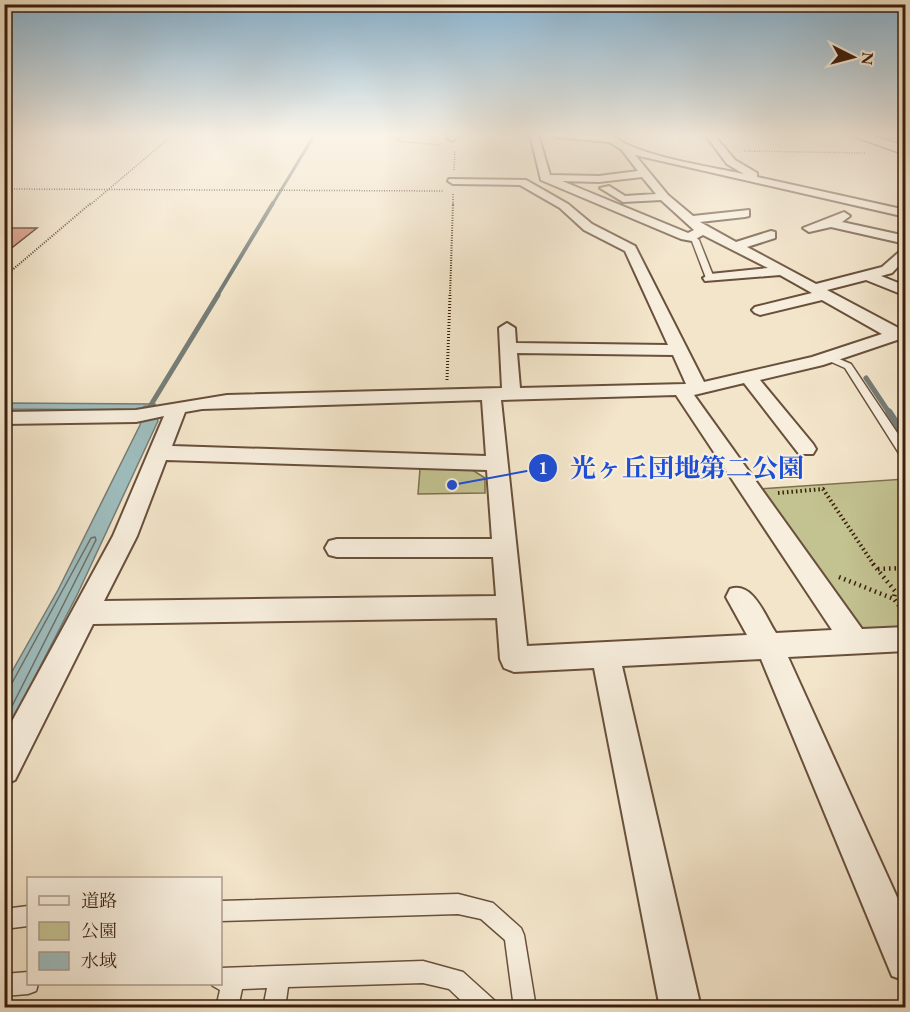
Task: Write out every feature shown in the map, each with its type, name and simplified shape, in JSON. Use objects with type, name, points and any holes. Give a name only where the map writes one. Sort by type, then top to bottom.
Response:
[{"type":"street","points":[[518,181],[565,207],[606,238],[630,249],[678,350],[689,389],[767,517],[787,540],[855,642]]},
{"type":"street","points":[[552,181],[665,229],[697,234],[736,246],[902,336]]},
{"type":"street","points":[[565,207],[583,195],[597,181]]},
{"type":"street","points":[[600,181],[623,199],[664,197]]},
{"type":"street","points":[[659,181],[664,197],[689,220],[697,234]]},
{"type":"street","points":[[752,181],[906,214]]},
{"type":"street","points":[[809,228],[831,223],[864,205]]},
{"type":"street","points":[[689,220],[745,213]]},
{"type":"street","points":[[831,223],[906,240]]},
{"type":"street","points":[[606,238],[665,229]]},
{"type":"street","points":[[736,246],[771,235]]},
{"type":"street","points":[[760,310],[887,270],[906,250]]},
{"type":"street","points":[[710,278],[782,271]]},
{"type":"street","points":[[867,275],[906,292]]},
{"type":"street","points":[[507,328],[509,348],[501,394],[496,463],[514,659],[906,639]]},
{"type":"street","points":[[4,418],[136,416],[227,401],[689,389],[750,379],[902,336]]},
{"type":"street","points":[[509,348],[678,350]]},
{"type":"street","points":[[750,379],[806,449]]},
{"type":"street","points":[[4,769],[125,536],[159,453],[170,410]]},
{"type":"street","points":[[159,453],[496,463]]},
{"type":"street","points":[[337,548],[503,548]]},
{"type":"street","points":[[739,597],[769,646],[906,962]]},
{"type":"street","points":[[86,613],[509,607]]},
{"type":"street","points":[[606,656],[681,1008]]},
{"type":"lane","points":[[697,234],[696,240],[710,278]]},
{"type":"lane","points":[[830,358],[848,366],[906,455]]},
{"type":"lane","points":[[889,431],[906,432]]},
{"type":"lane","points":[[222,911],[458,904],[486,910],[514,936],[525,1008]]},
{"type":"lane","points":[[4,919],[27,916]]},
{"type":"lane","points":[[227,1008],[227,978],[423,972],[455,980],[486,1008]]},
{"type":"lane","points":[[274,1008],[279,977]]},
{"type":"lane","points":[[4,985],[27,983]]},
{"type":"path","points":[[4,277],[118,181]]},
{"type":"path","points":[[4,189],[453,191],[446,395]]},
{"type":"path","points":[[777,501],[772,493],[823,489],[877,569],[895,591],[894,599],[905,613]]},
{"type":"path","points":[[877,569],[906,568]]},
{"type":"green space","points":[[420,469],[471,469],[485,478],[485,493],[418,494]]},
{"type":"green space","points":[[905,479],[905,628],[858,631],[759,489]]},
{"type":"water","points":[[5,403],[155,404],[158,421],[78,593],[5,735],[5,684],[58,590],[140,425],[144,410],[5,409]]},
{"type":"building","points":[[4,228],[37,228],[4,254]]},
{"type":"waterway","points":[[272,205],[286,181]]},
{"type":"waterway","points":[[217,296],[273,203]]},
{"type":"waterway","points":[[145,408],[149,408],[218,295]]},
{"type":"waterway","points":[[866,378],[890,414]]},
{"type":"waterway","points":[[889,412],[906,438]]},
{"type":"place","name":"光ヶ丘団地第二公園","points":[[452,485]]}]
